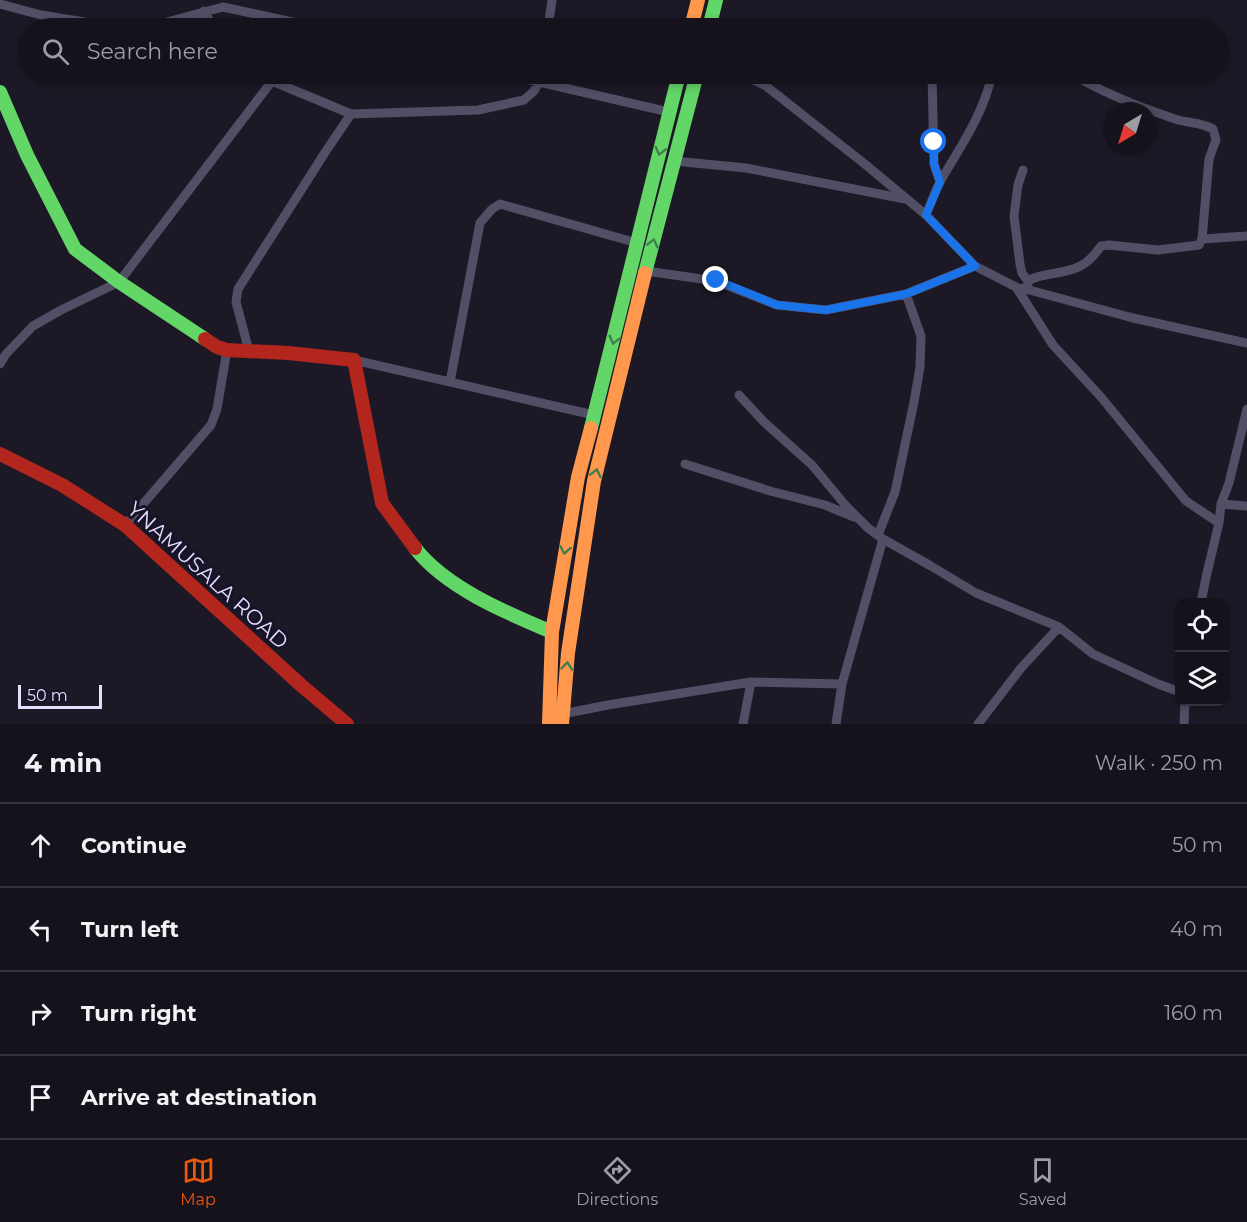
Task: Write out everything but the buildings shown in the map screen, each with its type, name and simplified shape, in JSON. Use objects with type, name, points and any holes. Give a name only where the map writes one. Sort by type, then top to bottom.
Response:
[{"type":"street","points":[[549,18],[552,0]]},
{"type":"street","points":[[694,18],[698,0]]},
{"type":"street","points":[[712,18],[716,0]]},
{"type":"street","points":[[179,18],[223,3],[281,18]]},
{"type":"street","points":[[0,4],[60,18]]},
{"type":"street","points":[[204,11],[208,18]]},
{"type":"street","points":[[0,364],[6,354],[33,326],[119,282],[271,84]]},
{"type":"street","points":[[280,84],[351,114],[478,110],[524,100],[534,91],[537,84]]},
{"type":"street","points":[[563,84],[669,112]]},
{"type":"street","points":[[549,724],[552,632],[578,477],[676,84]]},
{"type":"street","points":[[695,84],[594,481],[568,653],[562,719],[608,705],[751,682],[842,684]]},
{"type":"street","points":[[762,84],[926,215],[975,266],[1016,287],[1053,345],[1101,397],[1186,501],[1219,524]]},
{"type":"street","points":[[932,84],[934,164],[940,182]]},
{"type":"street","points":[[926,215],[940,182],[981,110],[989,84]]},
{"type":"street","points":[[1028,286],[1034,277],[1074,271],[1086,264],[1101,246],[1158,249],[1199,245],[1202,239],[1209,159],[1216,141],[1214,129],[1206,125],[1181,121],[1138,106],[1090,84]]},
{"type":"street","points":[[0,92],[27,155],[75,249],[119,282],[217,347],[227,350],[354,360],[594,415]]},
{"type":"street","points":[[249,351],[236,302],[238,289],[351,114]]},
{"type":"street","points":[[674,161],[746,168],[906,200]]},
{"type":"street","points":[[1023,170],[1018,185],[1014,216],[1020,264],[1028,286]]},
{"type":"street","points":[[450,382],[480,223],[492,209],[500,204],[637,243]]},
{"type":"street","points":[[1202,239],[1247,236]]},
{"type":"street","points":[[646,271],[716,280],[777,305],[826,310],[906,294],[975,266]]},
{"type":"street","points":[[1016,287],[1028,286],[1133,318],[1247,343]]},
{"type":"street","points":[[836,724],[842,684],[880,537],[895,492],[920,368],[921,336],[906,294]]},
{"type":"street","points":[[125,525],[211,425],[217,409],[227,350]]},
{"type":"street","points":[[354,360],[382,503],[420,554],[449,580],[499,610],[552,632]]},
{"type":"street","points":[[739,395],[763,422],[812,465],[859,519],[880,537],[976,593],[1059,627],[1093,654],[1175,690]]},
{"type":"street","points":[[1202,598],[1219,524],[1221,504],[1229,483],[1247,409]]},
{"type":"street","name":"YNAMUSALA ROAD","points":[[0,454],[62,485],[125,525],[347,724]]},
{"type":"street","points":[[685,464],[770,491],[825,505],[859,519]]},
{"type":"street","points":[[1221,504],[1247,506]]},
{"type":"street","points":[[978,724],[1021,668],[1059,627]]},
{"type":"street","points":[[743,724],[751,682]]},
{"type":"street","points":[[1184,724],[1185,706]]},
{"type":"traffic: fast","points":[[712,18],[716,0]]},
{"type":"traffic: fast","points":[[591,428],[677,84]]},
{"type":"traffic: fast","points":[[645,273],[694,84]]},
{"type":"traffic: fast","points":[[0,92],[27,155],[75,249],[119,282],[205,339]]},
{"type":"traffic: fast","points":[[415,548],[428,562],[460,587],[497,608],[552,632]]},
{"type":"traffic: slow","points":[[694,18],[698,0]]},
{"type":"traffic: slow","points":[[562,724],[568,653],[594,481],[645,273]]},
{"type":"traffic: slow","points":[[549,724],[552,632],[578,477],[591,428]]},
{"type":"traffic: jam","points":[[205,339],[227,350],[354,360],[382,503],[415,548]]},
{"type":"traffic: jam","points":[[0,454],[62,485],[125,525],[347,724]]},
{"type":"route","points":[[716,280],[777,305],[826,310],[906,294],[975,266],[926,215],[940,182],[934,164],[934,142]]}]
